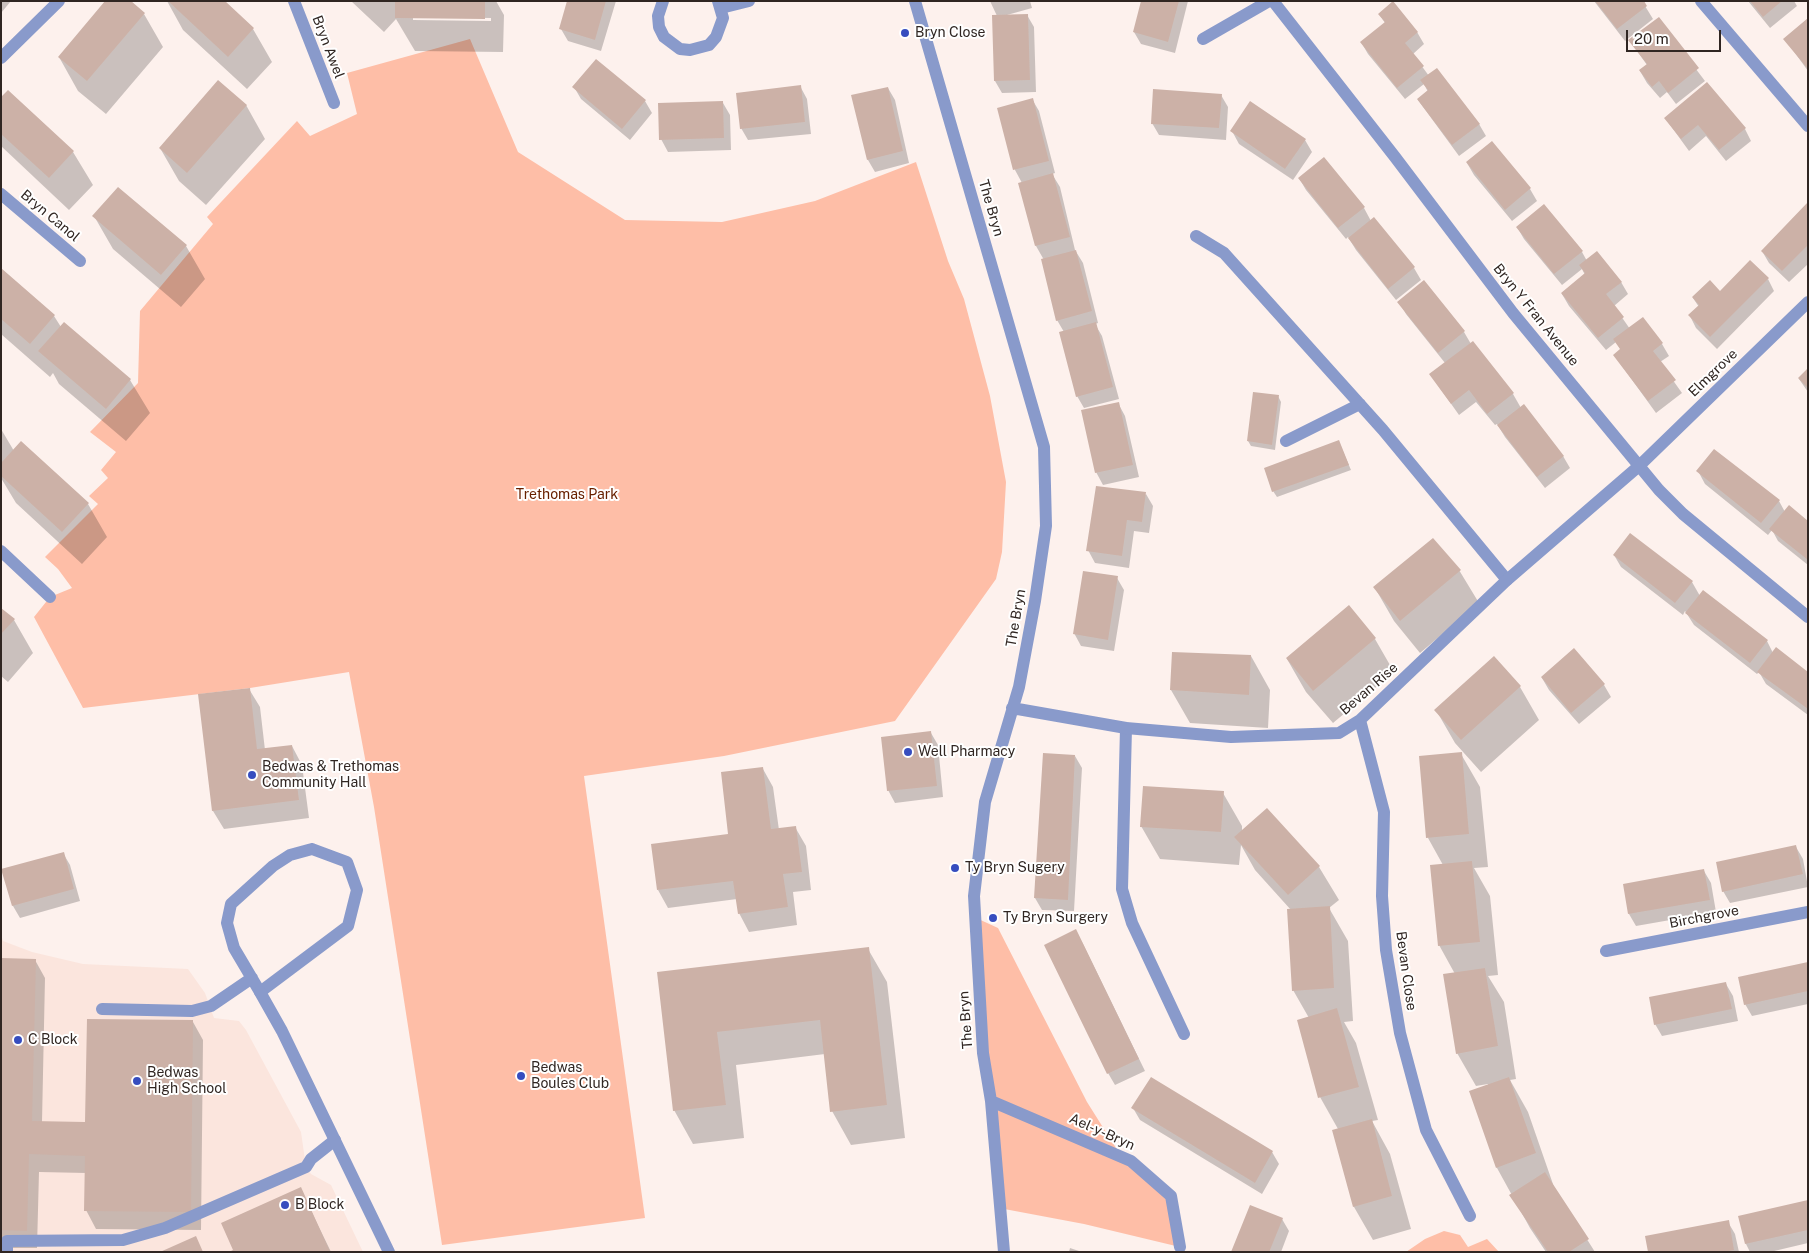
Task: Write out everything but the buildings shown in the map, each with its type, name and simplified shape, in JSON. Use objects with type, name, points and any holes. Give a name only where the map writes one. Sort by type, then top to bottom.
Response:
[{"type":"street","points":[[1,58],[59,1]]},
{"type":"street","name":"Bryn Awel","points":[[294,1],[334,103]]},
{"type":"street","points":[[663,1],[658,16],[659,27],[664,37],[680,49],[690,50],[709,45],[716,37],[723,18],[719,5],[749,1]]},
{"type":"street","name":"The Bryn","points":[[915,1],[1044,447],[1046,526],[1035,601],[1019,687],[985,802],[974,896],[983,1053],[991,1101],[1004,1252]]},
{"type":"street","points":[[1203,40],[1269,1]]},
{"type":"street","name":"Bryn Y Fran Avenue","points":[[1273,1],[1395,157],[1513,313],[1639,466],[1683,514],[1808,617]]},
{"type":"street","points":[[1701,1],[1808,126]]},
{"type":"street","name":"Bryn Canol","points":[[1,194],[80,261]]},
{"type":"street","points":[[1196,236],[1224,253],[1360,404],[1507,580]]},
{"type":"street","name":"Elmgrove","points":[[1639,466],[1808,302]]},
{"type":"street","points":[[1286,441],[1360,404]]},
{"type":"street","name":"Bevan Rise","points":[[1012,708],[1126,728],[1231,737],[1339,732],[1360,720],[1507,580],[1639,466]]},
{"type":"street","points":[[1,551],[50,597]]},
{"type":"street","name":"Bevan Close","points":[[1360,720],[1384,812],[1383,905],[1386,950],[1400,1032],[1426,1130],[1470,1216]]},
{"type":"street","points":[[1126,728],[1122,889],[1132,923],[1184,1034]]},
{"type":"street","points":[[260,992],[348,926],[357,890],[347,862],[312,849],[290,856],[273,866],[231,904],[227,923],[234,948],[282,1031],[389,1252]]},
{"type":"street","name":"Birchgrove","points":[[1606,951],[1808,912]]},
{"type":"street","points":[[102,1009],[192,1011],[211,1006],[252,978]]},
{"type":"street","name":"Ael-y-Bryn","points":[[991,1101],[1131,1161],[1171,1196],[1180,1248]]},
{"type":"street","points":[[7,1252],[7,1241],[123,1240],[165,1228],[306,1166],[311,1159],[335,1140]]},
{"type":"shaded area","name":"Bedwas High School","points":[[1,934],[3,941],[32,952],[83,964],[188,969],[205,993],[214,1018],[239,1021],[246,1030],[301,1132],[306,1167],[311,1174],[331,1185],[363,1252],[1,1252]]},
{"type":"green space","name":"Trethomas Park","points":[[470,39],[518,152],[625,220],[722,222],[815,201],[916,162],[948,261],[964,299],[990,396],[1006,482],[1002,552],[996,579],[895,721],[724,756],[584,776],[645,1218],[442,1245],[374,807],[349,672],[250,688],[83,708],[34,617],[50,597],[72,588],[58,569],[45,557],[98,504],[89,496],[108,478],[101,470],[116,452],[90,432],[138,383],[140,311],[213,224],[207,217],[297,121],[310,136],[357,114],[347,73]]},
{"type":"green space","points":[[974,917],[998,928],[1087,1102],[1121,1156],[1171,1196],[1180,1247],[1084,1224],[999,1208]]},
{"type":"green space","points":[[1444,1231],[1460,1235],[1468,1247],[1487,1239],[1499,1252],[1406,1252],[1425,1239]]},
{"type":"place","name":"Bryn Close","points":[[905,33]]},
{"type":"place","name":"Well Pharmacy","points":[[908,752]]},
{"type":"place","name":"Bedwas & Trethomas Community Hall","points":[[252,775]]},
{"type":"place","name":"Ty Bryn Sugery","points":[[955,868]]},
{"type":"place","name":"Ty Bryn Surgery","points":[[993,918]]},
{"type":"place","name":"C Block","points":[[18,1040]]},
{"type":"place","name":"Bedwas Boules Club","points":[[521,1076]]},
{"type":"place","name":"Bedwas High School","points":[[137,1081]]},
{"type":"place","name":"B Block","points":[[285,1205]]}]
